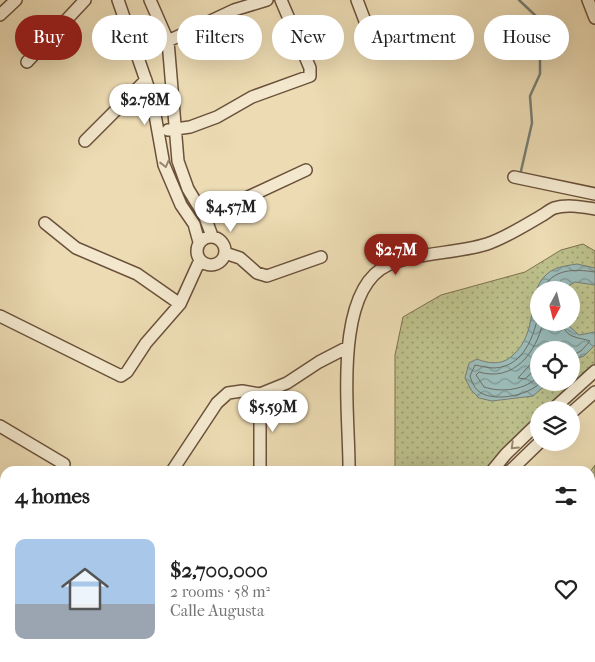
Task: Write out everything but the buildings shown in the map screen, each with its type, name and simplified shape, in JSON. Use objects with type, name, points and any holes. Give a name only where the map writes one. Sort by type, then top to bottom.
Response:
[{"type":"street","points":[[0,15],[16,0]]},
{"type":"street","points":[[27,62],[85,0]]},
{"type":"street","points":[[118,0],[146,80],[159,131],[164,165],[181,205],[194,224],[199,242],[196,251],[200,260],[213,265],[221,260],[225,252]]},
{"type":"street","points":[[150,0],[168,41],[174,129],[180,167],[188,188],[205,217],[212,236],[220,240],[225,252],[240,258],[257,273],[267,276],[321,257]]},
{"type":"street","points":[[168,41],[234,10],[267,0]]},
{"type":"street","points":[[159,131],[190,127],[217,117],[252,97],[310,76],[310,68],[281,0]]},
{"type":"street","points":[[357,0],[363,15]]},
{"type":"street","points":[[588,0],[595,18]]},
{"type":"street","points":[[85,141],[146,80]]},
{"type":"street","points":[[205,217],[306,170]]},
{"type":"street","points":[[514,177],[595,194]]},
{"type":"street","points":[[349,466],[348,347],[353,309],[367,282],[386,266],[402,260],[475,248],[492,243],[553,208],[575,206],[595,209]]},
{"type":"street","points":[[45,223],[76,248],[130,270],[180,304]]},
{"type":"street","points":[[199,242],[212,236]]},
{"type":"street","points":[[0,316],[116,374],[123,375],[180,304],[200,260]]},
{"type":"street","points":[[175,466],[222,397],[233,391],[260,394],[287,383],[319,362],[348,347]]},
{"type":"street","points":[[562,401],[595,371]]},
{"type":"street","points":[[580,405],[595,392]]},
{"type":"street","points":[[260,394],[260,466]]},
{"type":"street","points":[[0,426],[64,464]]},
{"type":"street","points":[[496,466],[530,431]]},
{"type":"street","points":[[515,466],[531,451]]},
{"type":"green space","points":[[583,244],[595,251],[595,365],[580,378],[580,341],[530,341],[530,391],[566,391],[555,401],[530,401],[530,425],[490,466],[395,466],[395,355],[403,317],[441,295],[525,272],[561,250]]},
{"type":"water","points":[[577,264],[595,268],[595,285],[580,283],[580,281],[541,281],[545,276],[560,267]]},
{"type":"water","points":[[530,325],[530,331],[575,331],[579,335],[595,332],[595,345],[584,356],[580,357],[580,341],[530,341],[530,391],[539,391],[533,396],[492,401],[479,398],[471,390],[465,378],[469,363],[477,359],[491,363],[504,361],[512,356],[521,346]]},
{"type":"waterway","points":[[519,0],[537,17],[545,44],[540,56],[540,74],[530,96],[532,123],[521,171]]}]
